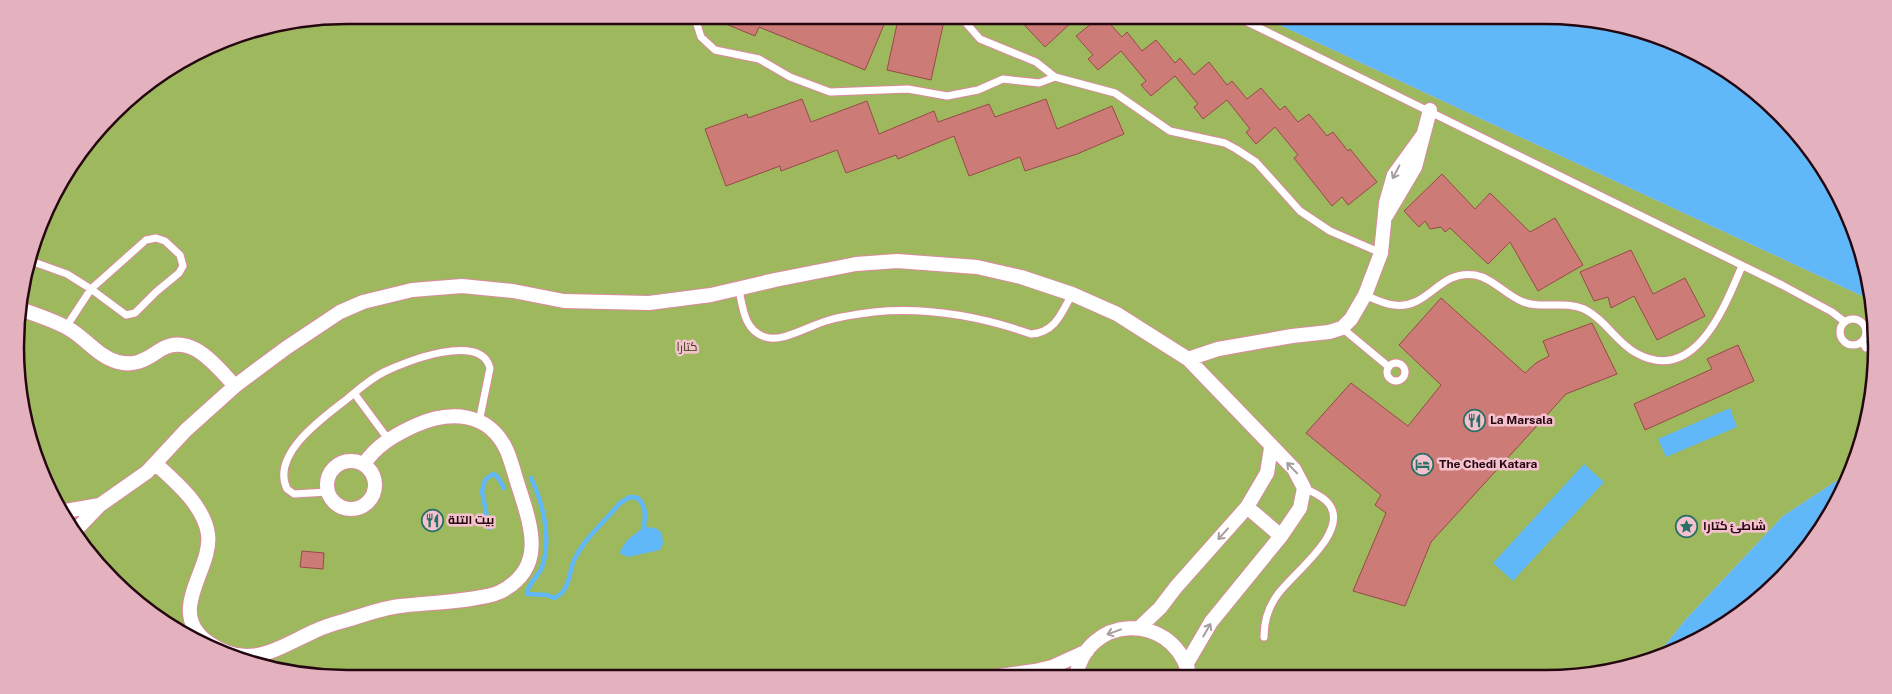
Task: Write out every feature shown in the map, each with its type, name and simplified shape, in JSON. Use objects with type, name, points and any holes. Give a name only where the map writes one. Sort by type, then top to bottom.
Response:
[{"type":"street","points":[[1188,360],[1218,349],[1292,336],[1329,332],[1342,328],[1351,319],[1365,295],[1380,253],[1386,216],[1386,203],[1394,175],[1423,135],[1430,110]]},
{"type":"street","points":[[79,528],[100,505],[118,494],[156,464],[186,430],[235,386],[286,348],[340,312],[363,302],[412,290],[437,287],[488,288],[564,301],[618,304],[680,300],[739,290],[775,280],[856,264],[925,261],[995,270],[1021,276],[1072,294],[1117,314],[1188,360],[1298,474],[1304,488],[1300,508],[1281,536],[1211,622],[1187,663],[1188,670]]},
{"type":"street","points":[[26,311],[66,327],[83,338],[104,356],[120,363],[144,362],[165,348],[188,345],[210,358],[235,386]]},
{"type":"street","points":[[254,656],[262,655],[316,630],[396,607],[482,597],[501,592],[518,578],[529,564],[533,544],[532,528],[506,450],[492,431],[478,422],[464,416],[431,418],[388,439],[375,448],[364,464]]},
{"type":"street","points":[[1139,628],[1160,608],[1176,587],[1247,507],[1266,473],[1271,448]]},
{"type":"street","points":[[350,460],[364,464],[370,470],[376,486],[374,494],[364,506],[350,509],[342,507],[331,498],[328,492],[328,477],[336,465],[350,460]]},
{"type":"street","points":[[156,464],[177,483],[199,511],[205,523],[208,551],[190,596],[192,621],[203,637]]},
{"type":"street","points":[[68,511],[100,505]]},
{"type":"street","points":[[1247,507],[1281,536]]},
{"type":"street","points":[[1078,670],[1087,651],[1097,640],[1124,628],[1139,628],[1157,633],[1173,645],[1184,660],[1187,670]]},
{"type":"street","points":[[1038,670],[1052,667],[1087,651]]},
{"type":"lane","points":[[697,24],[701,37],[715,50],[760,59],[790,77],[830,92],[908,88],[947,96],[978,90],[1003,78],[1039,83],[1055,76]]},
{"type":"lane","points":[[967,24],[980,39],[1036,62],[1055,76],[1115,93],[1170,131],[1225,143],[1236,149],[1256,162],[1300,211],[1330,231],[1380,253]]},
{"type":"lane","points":[[1252,24],[1430,110],[1742,266],[1832,312],[1845,322]]},
{"type":"lane","points":[[35,263],[67,274],[91,289],[122,314],[131,315],[179,273],[182,266],[182,258],[165,241],[151,238],[121,260],[91,289],[66,327]]},
{"type":"lane","points":[[1365,295],[1386,304],[1407,305],[1421,300],[1448,278],[1457,275],[1477,275],[1511,297],[1533,305],[1584,309],[1598,318],[1635,352],[1652,360],[1663,360],[1682,355],[1706,337],[1720,316],[1742,266]]},
{"type":"lane","points":[[739,290],[747,323],[758,334],[772,339],[782,338],[827,321],[849,316],[900,311],[952,315],[986,321],[1031,334],[1038,334],[1054,324],[1072,294]]},
{"type":"lane","points":[[1853,319],[1863,324],[1866,335],[1862,342],[1854,345],[1843,340],[1840,328],[1845,322],[1853,319]]},
{"type":"lane","points":[[1342,328],[1389,367]]},
{"type":"lane","points":[[1862,342],[1866,348],[1868,347]]},
{"type":"lane","points":[[328,492],[294,494],[285,484],[284,470],[298,442],[311,427],[381,374],[417,358],[473,350],[486,358],[490,368],[478,422]]},
{"type":"lane","points":[[354,394],[388,439]]},
{"type":"lane","points":[[1264,637],[1268,611],[1278,593],[1327,538],[1334,523],[1331,506],[1325,499],[1304,488]]},
{"type":"green space","name":"كتارا","points":[[326,24],[1277,24],[1864,297],[1868,326],[1868,368],[1857,431],[1841,478],[1783,516],[1687,618],[1662,648],[1608,664],[1566,670],[326,670],[284,664],[223,646],[167,616],[118,576],[78,527],[48,471],[30,410],[24,368],[24,326],[30,284],[48,223],[67,185],[78,167],[118,118],[167,78],[185,67],[223,48],[284,30]]},
{"type":"water","points":[[1277,24],[1566,24],[1608,30],[1669,48],[1707,67],[1742,91],[1774,118],[1801,150],[1825,185],[1844,223],[1857,263],[1864,297]]},
{"type":"water","points":[[1730,408],[1737,427],[1666,457],[1658,439]]},
{"type":"water","points":[[1584,464],[1604,482],[1513,581],[1493,563]]},
{"type":"water","points":[[1841,478],[1814,527],[1774,576],[1725,616],[1688,637],[1662,648],[1687,618],[1783,516]]},
{"type":"water","points":[[644,527],[656,528],[662,533],[663,544],[660,550],[628,557],[619,553],[627,540]]},
{"type":"building","points":[[726,24],[884,24],[865,70],[759,27],[755,36]]},
{"type":"building","points":[[897,24],[943,24],[931,80],[887,70]]},
{"type":"building","points":[[1023,24],[1070,24],[1045,47]]},
{"type":"building","points":[[1091,24],[1110,24],[1122,37],[1127,32],[1142,51],[1156,40],[1175,63],[1180,58],[1194,75],[1209,62],[1227,85],[1232,81],[1247,99],[1261,88],[1280,110],[1285,106],[1298,122],[1309,114],[1327,136],[1333,132],[1348,151],[1350,149],[1377,182],[1348,205],[1342,197],[1332,206],[1294,158],[1298,155],[1275,127],[1256,144],[1246,132],[1250,129],[1227,100],[1203,119],[1194,107],[1198,104],[1175,76],[1151,96],[1141,85],[1146,81],[1121,51],[1098,70],[1088,59],[1093,55],[1076,36]]},
{"type":"building","points":[[802,99],[811,122],[867,101],[879,134],[934,111],[938,122],[989,104],[995,117],[1046,99],[1057,129],[1112,106],[1124,134],[1077,154],[1025,171],[1020,157],[969,176],[954,136],[898,159],[896,155],[846,173],[837,150],[781,171],[780,166],[726,186],[705,129],[747,114],[748,118]]},
{"type":"building","points":[[1442,174],[1475,209],[1490,193],[1530,232],[1555,218],[1583,265],[1538,291],[1510,242],[1488,264],[1450,228],[1445,232],[1441,227],[1430,229],[1425,221],[1419,227],[1404,211]]},
{"type":"building","points":[[1631,250],[1653,294],[1685,278],[1705,316],[1657,340],[1634,296],[1611,308],[1608,297],[1594,301],[1580,272]]},
{"type":"building","name":"The Chedi Katara","points":[[1441,298],[1525,373],[1536,363],[1549,356],[1543,341],[1592,323],[1617,374],[1566,394],[1431,542],[1405,606],[1353,591],[1386,513],[1375,505],[1381,495],[1306,433],[1351,383],[1408,426],[1441,385],[1399,345]]},
{"type":"building","points":[[1738,345],[1754,381],[1645,430],[1634,404],[1712,369],[1707,359]]},
{"type":"building","points":[[302,551],[324,553],[323,569],[300,567]]},
{"type":"waterway","points":[[489,528],[482,491],[485,480],[493,474],[497,476],[504,488]]},
{"type":"waterway","points":[[531,478],[545,521],[546,545],[542,567],[529,587],[527,594],[547,595],[554,598],[559,595],[566,586],[575,558],[584,543],[620,503],[630,497],[638,498],[643,505],[645,512],[644,527]]},
{"type":"place","name":"La Marsala","points":[[1474,420]]},
{"type":"place","name":"The Chedi Katara","points":[[1423,464]]},
{"type":"place","name":"بيت التلة","points":[[432,520]]},
{"type":"place","name":"شاطئ كتارا","points":[[1687,526]]}]
